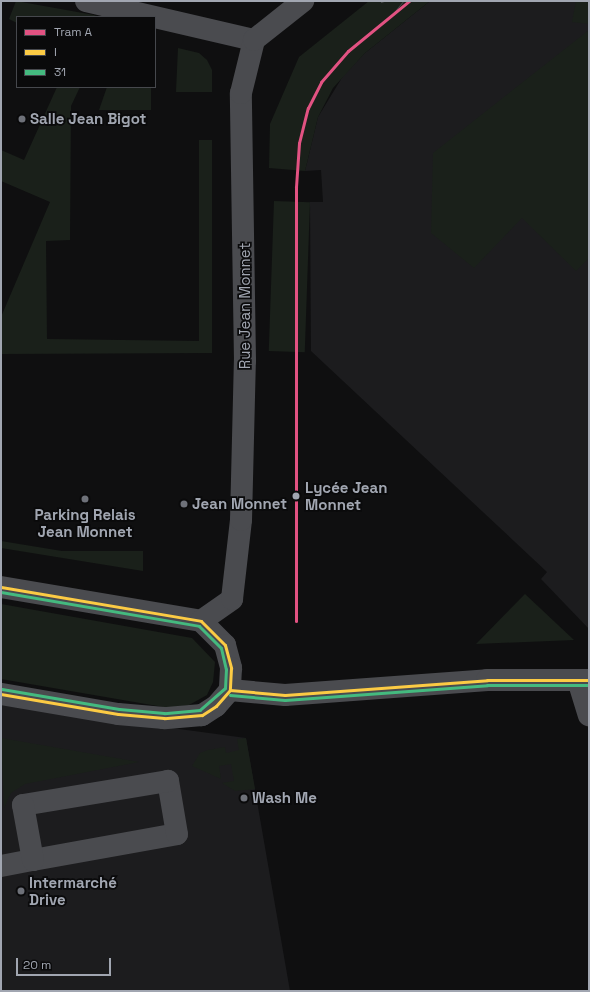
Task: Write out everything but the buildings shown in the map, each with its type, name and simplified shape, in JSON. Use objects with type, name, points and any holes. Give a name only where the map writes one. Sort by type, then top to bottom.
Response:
[{"type":"street","points":[[86,1],[158,10],[254,40],[303,1]]},
{"type":"street","name":"Rue Jean Monnet","points":[[201,620],[232,600],[241,520],[245,361],[241,93],[254,40]]},
{"type":"street","points":[[1,587],[201,620],[225,645],[231,668],[230,690],[216,706],[202,715],[164,718],[118,714],[1,694]]},
{"type":"street","points":[[230,690],[285,695],[487,680],[584,680],[589,715]]},
{"type":"street","points":[[1,866],[177,834],[168,781],[23,805],[33,860]]},
{"type":"shaded area","points":[[16,1],[96,16],[16,16],[16,22],[9,19]]},
{"type":"shaded area","points":[[369,1],[430,1],[365,53],[333,88],[318,117],[305,171],[269,168],[270,124],[299,57]]},
{"type":"shaded area","points":[[430,1],[589,1],[589,629],[541,579],[547,572],[311,351],[310,202],[323,202],[321,170],[305,171],[318,117],[343,76],[365,53]]},
{"type":"shaded area","points":[[576,1],[589,1],[589,24],[572,22]]},
{"type":"shaded area","points":[[589,30],[589,258],[576,271],[522,218],[474,268],[431,233],[433,153]]},
{"type":"shaded area","points":[[178,48],[199,53],[207,60],[212,70],[212,92],[176,92]]},
{"type":"shaded area","points":[[57,88],[80,88],[71,106],[70,240],[46,241],[47,339],[199,341],[199,140],[212,140],[212,353],[1,354],[1,317],[50,202],[1,181],[1,150],[24,160]]},
{"type":"shaded area","points":[[107,88],[151,88],[151,110],[99,110]]},
{"type":"shaded area","points":[[274,201],[310,202],[305,352],[269,351]]},
{"type":"shaded area","points":[[1,541],[62,551],[143,551],[143,571],[1,548]]},
{"type":"shaded area","points":[[525,594],[574,640],[476,644]]},
{"type":"shaded area","points":[[1,604],[192,638],[215,662],[213,682],[207,695],[189,705],[169,708],[1,679]]},
{"type":"shaded area","points":[[1,705],[246,738],[290,991],[1,991]]},
{"type":"shaded area","points":[[1,738],[139,762],[25,784],[11,793],[4,808]]},
{"type":"shaded area","points":[[246,738],[255,789],[235,791],[222,783],[234,781],[231,764],[219,766],[221,779],[192,766],[200,753],[225,747],[226,753],[239,750],[237,739]]},
{"type":"tram line","points":[[391,16],[403,1]]},
{"type":"tram line","name":"A","points":[[296,621],[296,187],[299,143],[308,108],[321,82],[348,51],[409,1]]},
{"type":"transit line","name":"I","points":[[1,587],[201,621],[225,645],[231,668],[230,690],[216,706],[202,715],[164,718],[118,714],[1,694]]},
{"type":"transit line","name":"31","points":[[1,592],[199,626],[221,648],[226,669],[225,688],[200,710],[164,713],[119,709],[2,689]]},
{"type":"transit line","name":"I","points":[[230,690],[285,695],[487,680],[589,680]]},
{"type":"transit line","name":"31","points":[[230,695],[285,700],[487,685],[589,685]]},
{"type":"place","name":"Salle Jean Bigot","points":[[22,119]]},
{"type":"place","name":"Lycée Jean Monnet","points":[[296,496]]},
{"type":"place","name":"Parking Relais Jean Monnet","points":[[85,499]]},
{"type":"place","name":"Jean Monnet","points":[[184,504]]},
{"type":"place","name":"Wash Me","points":[[244,798]]},
{"type":"place","name":"Intermarché Drive","points":[[21,891]]}]
